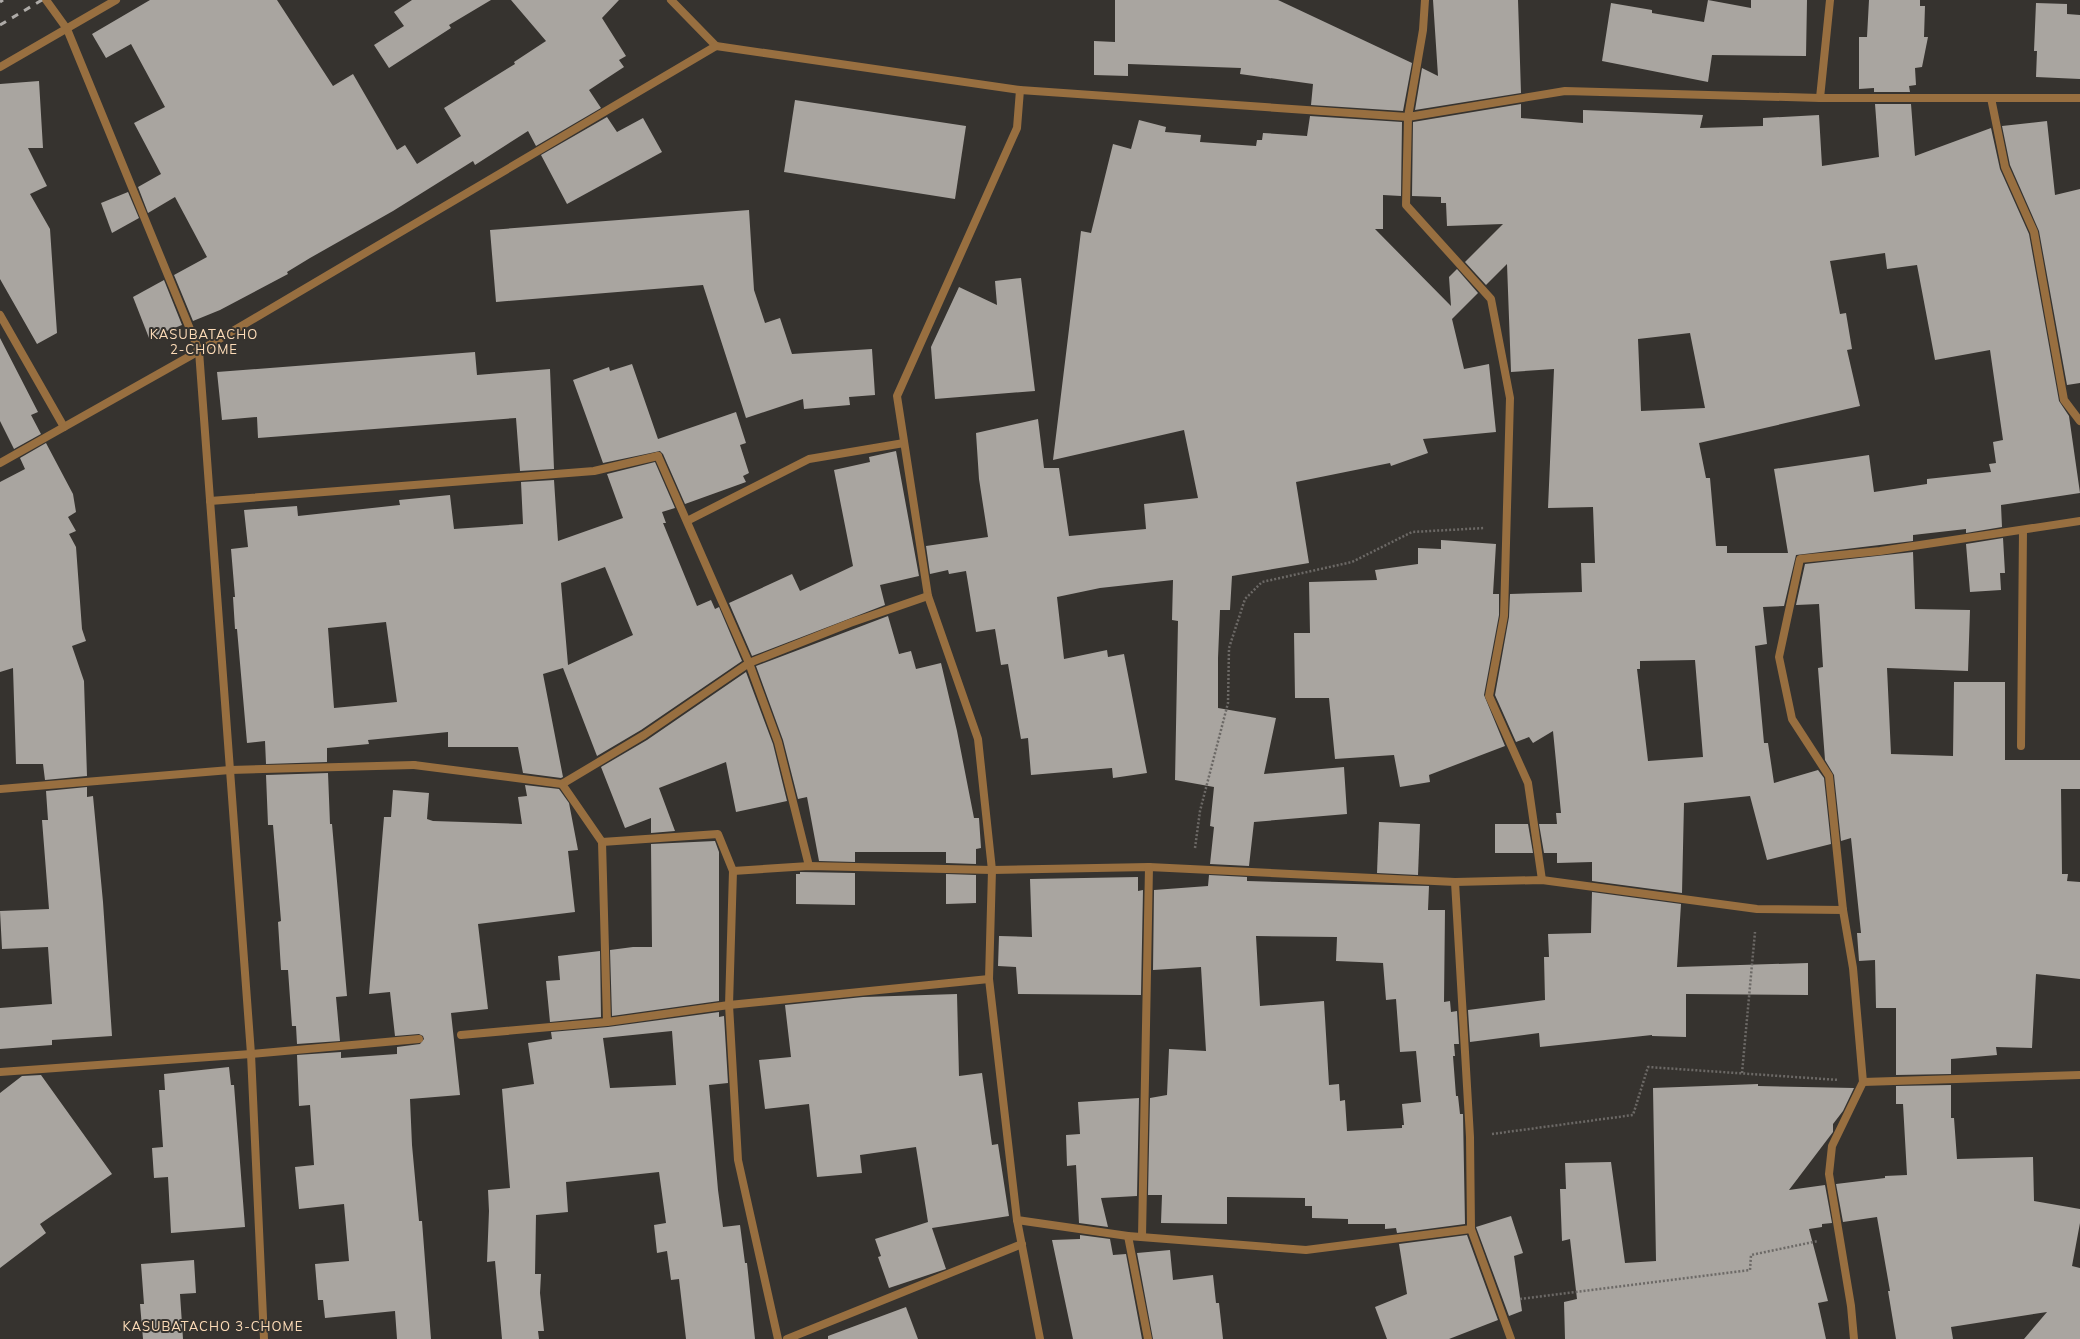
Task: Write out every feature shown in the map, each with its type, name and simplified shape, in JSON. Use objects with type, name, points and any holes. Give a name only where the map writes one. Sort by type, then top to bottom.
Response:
[{"type":"street","points":[[46,0],[66,29],[199,350],[251,1054],[264,1339]]},
{"type":"street","points":[[0,67],[116,0]]},
{"type":"street","points":[[671,0],[716,46],[1020,90],[1408,117],[1565,91],[1820,98],[2080,98]]},
{"type":"street","points":[[1425,0],[1423,30],[1408,117],[1406,205],[1491,299],[1510,398],[1504,616],[1489,696],[1528,783],[1542,880]]},
{"type":"street","points":[[1820,98],[1830,0]]},
{"type":"street","points":[[0,463],[199,350],[716,46]]},
{"type":"street","points":[[1020,90],[1017,128],[897,396],[928,596],[978,739],[992,870],[989,979],[1017,1220],[1040,1339]]},
{"type":"street","points":[[1991,98],[2005,167],[2034,232],[2064,400],[2080,421]]},
{"type":"street","points":[[0,315],[64,427]]},
{"type":"street","points":[[687,521],[809,459],[904,443]]},
{"type":"street","points":[[210,501],[594,471],[658,456],[749,664],[778,742],[809,866]]},
{"type":"street","points":[[1854,1339],[1851,1306],[1829,1174],[1832,1146],[1863,1082],[1853,968],[1843,910],[1829,776],[1792,719],[1779,657],[1800,559],[1880,552],[2080,521]]},
{"type":"street","points":[[2021,746],[2023,530]]},
{"type":"street","points":[[0,789],[230,770],[414,765],[562,784],[644,735],[749,664],[850,623],[928,596]]},
{"type":"street","points":[[562,784],[602,842],[607,1022]]},
{"type":"street","points":[[602,842],[718,834],[733,871],[729,1005],[738,1160],[778,1339]]},
{"type":"street","points":[[733,871],[809,866],[992,870],[1149,867],[1456,882],[1542,880],[1757,909],[1843,910]]},
{"type":"street","points":[[1142,1237],[1149,867]]},
{"type":"street","points":[[1456,882],[1470,1138],[1471,1229],[1512,1339]]},
{"type":"street","points":[[461,1035],[607,1022],[729,1005],[989,979]]},
{"type":"street","points":[[0,1072],[251,1054],[419,1039]]},
{"type":"street","points":[[1863,1082],[2080,1075]]},
{"type":"street","points":[[1017,1220],[1128,1236],[1306,1250],[1471,1229]]},
{"type":"street","points":[[1128,1236],[1148,1339]]},
{"type":"street","points":[[787,1339],[1022,1244]]},
{"type":"path","points":[[1192,869],[1200,811],[1228,703],[1229,648],[1245,598],[1262,582],[1352,562],[1412,532],[1507,527]]},
{"type":"path","points":[[1742,1073],[1757,909]]},
{"type":"path","points":[[1470,1138],[1632,1115],[1648,1067],[1863,1082]]},
{"type":"path","points":[[1498,1302],[1750,1270],[1751,1255],[1840,1236]]},
{"type":"building","points":[[150,0],[277,0],[333,86],[353,74],[397,150],[405,145],[417,164],[461,136],[444,108],[515,64],[514,62],[546,41],[511,0],[619,0],[602,18],[626,56],[619,60],[624,67],[589,90],[601,108],[536,146],[528,131],[475,165],[473,161],[393,211],[310,258],[287,272],[288,274],[220,310],[193,321],[174,275],[207,257],[175,197],[148,213],[138,187],[161,174],[134,123],[165,107],[131,44],[106,58],[92,34]]},
{"type":"building","points":[[412,0],[491,0],[449,25],[451,28],[389,68],[374,45],[404,26],[394,12]]},
{"type":"building","points":[[1115,0],[1278,0],[1412,63],[1403,111],[1311,105],[1313,84],[1240,74],[1241,68],[1128,64],[1128,76],[1094,75],[1094,41],[1115,42]]},
{"type":"building","points":[[1433,0],[1518,0],[1521,93],[1415,110],[1422,68],[1438,76]]},
{"type":"building","points":[[1708,0],[1751,8],[1751,0],[1807,0],[1806,56],[1712,55],[1708,82],[1602,61],[1611,3],[1652,10],[1652,13],[1704,22]]},
{"type":"building","points":[[1869,0],[1920,0],[1920,6],[1925,6],[1924,37],[1928,37],[1922,67],[1915,68],[1916,85],[1909,86],[1910,92],[1874,92],[1874,88],[1859,89],[1859,37],[1867,37]]},
{"type":"building","points":[[2036,3],[2067,4],[2067,14],[2080,15],[2080,79],[2036,77],[2037,51],[2034,51]]},
{"type":"building","points":[[39,81],[43,148],[28,148],[47,186],[30,194],[50,229],[57,333],[37,344],[0,279],[0,84]]},
{"type":"building","points":[[795,100],[966,126],[955,199],[784,172]]},
{"type":"building","points":[[1521,104],[1521,118],[1583,123],[1583,110],[1703,115],[1700,128],[1763,126],[1763,118],[1819,115],[1822,166],[1879,157],[1875,104],[1911,104],[1915,156],[1991,128],[2000,169],[2029,234],[2059,401],[2069,416],[2080,493],[2001,505],[2002,527],[1966,533],[1966,529],[1913,535],[1913,541],[1796,555],[1784,606],[1763,607],[1767,644],[1755,646],[1764,743],[1768,743],[1774,783],[1818,770],[1824,778],[1831,844],[1767,860],[1750,796],[1684,803],[1682,893],[1592,881],[1592,862],[1557,863],[1557,853],[1544,853],[1539,824],[1557,824],[1556,813],[1561,813],[1553,731],[1533,743],[1529,737],[1516,742],[1495,695],[1509,617],[1510,594],[1582,592],[1581,563],[1595,563],[1593,507],[1548,508],[1554,369],[1511,372],[1507,264],[1486,285],[1465,262],[1503,224],[1447,226],[1446,203],[1441,203],[1441,197],[1412,196],[1413,122]],"holes":[[[1885,253],[1887,269],[1917,265],[1935,360],[1990,350],[2003,440],[1993,442],[1996,463],[1989,464],[1991,472],[1927,479],[1927,484],[1874,492],[1869,455],[1774,469],[1788,553],[1727,553],[1727,546],[1716,546],[1710,478],[1706,478],[1699,443],[1860,406],[1847,350],[1852,349],[1846,313],[1840,314],[1830,261]],[[1690,333],[1705,408],[1641,411],[1638,339]],[[1695,660],[1703,757],[1648,761],[1637,669],[1640,669],[1640,661]]]},
{"type":"building","points":[[1310,116],[1402,122],[1401,196],[1383,195],[1383,229],[1375,229],[1451,306],[1449,277],[1457,269],[1478,293],[1452,319],[1464,369],[1489,364],[1496,432],[1423,439],[1428,453],[1391,466],[1390,463],[1296,482],[1309,563],[1232,576],[1230,610],[1220,610],[1218,708],[1276,718],[1264,774],[1344,767],[1347,814],[1254,822],[1249,866],[1210,864],[1214,827],[1210,826],[1214,787],[1175,780],[1178,621],[1172,620],[1173,580],[1100,588],[1057,597],[1064,659],[1107,650],[1108,657],[1124,654],[1147,773],[1113,778],[1112,768],[1031,775],[1028,738],[1021,739],[1008,664],[1001,665],[995,629],[976,632],[966,571],[949,574],[948,570],[930,574],[926,546],[988,537],[979,479],[976,433],[1038,419],[1044,468],[1059,468],[1069,536],[1146,529],[1144,504],[1198,498],[1184,430],[1053,460],[1081,231],[1091,233],[1113,144],[1131,149],[1139,120],[1166,127],[1165,132],[1201,135],[1200,142],[1256,146],[1257,140],[1262,140],[1263,133],[1307,136]]},
{"type":"building","points":[[607,117],[617,132],[643,118],[662,152],[567,204],[541,155]]},
{"type":"building","points":[[2047,121],[2055,195],[2080,189],[2080,383],[2067,385],[2039,231],[2010,165],[2002,126]]},
{"type":"building","points":[[128,192],[139,218],[112,233],[101,203]]},
{"type":"building","points":[[749,210],[754,290],[765,323],[780,318],[792,354],[872,349],[875,395],[849,397],[850,405],[804,409],[803,399],[746,418],[703,285],[496,302],[490,230]]},
{"type":"building","points":[[1021,278],[1035,391],[935,399],[931,347],[959,287],[997,305],[995,281]]},
{"type":"building","points":[[164,280],[182,325],[149,338],[133,297]]},
{"type":"building","points":[[0,338],[38,412],[31,415],[41,434],[14,449],[0,421]]},
{"type":"building","points":[[475,352],[477,375],[550,369],[554,469],[520,471],[516,418],[258,438],[257,417],[222,420],[217,372]]},
{"type":"building","points":[[632,364],[658,439],[736,412],[746,443],[740,445],[749,473],[743,476],[746,482],[685,504],[663,454],[660,451],[603,463],[573,380],[609,367],[610,371]]},
{"type":"building","points":[[46,443],[73,494],[76,512],[68,517],[76,531],[69,534],[76,547],[82,629],[86,641],[72,646],[84,681],[87,776],[45,780],[43,764],[16,764],[13,668],[0,672],[0,482],[25,469],[20,458]]},
{"type":"building","points":[[896,451],[919,576],[880,585],[885,605],[752,656],[729,603],[792,574],[800,591],[853,566],[834,470],[870,462],[869,457]]},
{"type":"building","points":[[655,462],[675,508],[662,512],[666,523],[663,523],[697,606],[711,600],[715,609],[719,607],[742,661],[641,730],[597,756],[563,668],[543,674],[563,777],[561,778],[523,773],[518,747],[448,747],[448,732],[368,740],[369,744],[327,748],[327,762],[266,764],[265,741],[247,743],[237,629],[235,629],[233,597],[235,597],[231,549],[248,547],[244,510],[297,506],[298,516],[400,505],[399,500],[450,495],[454,529],[523,524],[521,482],[554,480],[558,541],[623,518],[607,474]],"holes":[[[605,567],[633,635],[568,665],[561,583]],[[386,622],[397,702],[334,708],[328,628]]]},
{"type":"building","points":[[2003,538],[2005,573],[2000,573],[2001,590],[1970,592],[1966,544]]},
{"type":"building","points":[[1441,540],[1496,544],[1493,594],[1499,594],[1499,615],[1484,695],[1505,746],[1429,775],[1430,782],[1400,787],[1394,755],[1335,759],[1329,698],[1295,698],[1294,633],[1310,633],[1309,582],[1377,580],[1375,570],[1418,564],[1418,548],[1441,549]]},
{"type":"building","points":[[1913,552],[1915,609],[1970,610],[1968,671],[1887,668],[1891,754],[1953,756],[1954,682],[2005,682],[2005,760],[2080,760],[2080,789],[2061,789],[2062,874],[2068,874],[2067,881],[2080,882],[2080,979],[2036,974],[2032,1048],[1996,1047],[1997,1055],[1951,1059],[1951,1074],[1896,1075],[1896,1008],[1876,1008],[1875,960],[1859,961],[1857,933],[1861,933],[1851,838],[1841,841],[1834,775],[1825,760],[1818,668],[1823,667],[1819,604],[1796,605],[1805,564]]},
{"type":"building","points":[[888,616],[899,654],[911,651],[916,669],[941,663],[957,731],[974,818],[979,818],[981,848],[976,849],[976,864],[946,863],[946,852],[855,852],[855,862],[819,861],[807,797],[798,799],[783,740],[756,666]]},
{"type":"building","points":[[746,672],[773,744],[787,801],[736,812],[726,762],[659,788],[675,831],[651,833],[651,818],[625,828],[601,767],[647,740]]},
{"type":"building","points":[[328,773],[330,824],[332,824],[347,996],[336,997],[340,1041],[297,1044],[296,1026],[292,1026],[288,970],[281,970],[278,922],[281,921],[273,825],[268,825],[266,775]]},
{"type":"building","points":[[525,785],[559,789],[569,803],[578,850],[568,851],[575,912],[478,924],[488,1009],[451,1013],[460,1095],[410,1099],[412,1145],[419,1221],[422,1221],[431,1339],[397,1339],[395,1311],[325,1318],[323,1300],[318,1300],[315,1264],[349,1261],[344,1204],[299,1209],[295,1167],[314,1165],[310,1105],[299,1106],[297,1055],[341,1052],[341,1058],[397,1054],[397,1047],[420,1044],[424,1039],[423,1036],[419,1034],[395,1036],[390,992],[369,994],[384,817],[391,817],[393,790],[429,793],[427,819],[433,821],[522,824],[518,797],[527,796]]},
{"type":"building","points":[[87,787],[87,797],[93,796],[103,902],[112,1036],[52,1040],[52,1045],[0,1049],[0,1008],[52,1004],[48,947],[2,949],[0,911],[49,909],[42,820],[48,820],[46,791]]},
{"type":"building","points":[[1379,822],[1420,824],[1418,875],[1377,873]]},
{"type":"building","points":[[1495,824],[1528,824],[1533,853],[1495,853]]},
{"type":"building","points":[[715,841],[719,852],[719,1001],[612,1016],[610,950],[633,947],[652,947],[651,844]]},
{"type":"building","points":[[800,872],[855,873],[855,905],[796,904],[796,874],[800,874]]},
{"type":"building","points":[[946,874],[976,875],[976,903],[946,904]]},
{"type":"building","points":[[1209,875],[1247,877],[1247,881],[1429,886],[1428,910],[1445,910],[1444,1002],[1450,1001],[1451,1012],[1457,1011],[1459,1044],[1454,1044],[1455,1056],[1453,1056],[1456,1096],[1458,1096],[1460,1114],[1463,1114],[1465,1224],[1397,1233],[1396,1228],[1385,1229],[1385,1224],[1348,1224],[1348,1219],[1312,1218],[1312,1206],[1305,1206],[1305,1198],[1227,1197],[1227,1224],[1161,1223],[1162,1195],[1148,1195],[1150,1098],[1167,1095],[1169,1049],[1206,1051],[1201,967],[1153,970],[1154,890],[1208,886]],"holes":[[[1256,936],[1337,937],[1336,961],[1383,963],[1386,1000],[1396,999],[1400,1052],[1416,1051],[1421,1102],[1402,1104],[1404,1125],[1402,1125],[1402,1128],[1347,1131],[1345,1100],[1340,1101],[1339,1084],[1329,1085],[1324,1001],[1260,1006]]]},
{"type":"building","points":[[1138,877],[1138,891],[1143,890],[1141,995],[1018,994],[1016,967],[998,966],[999,936],[1032,937],[1030,879]]},
{"type":"building","points":[[1592,892],[1681,904],[1677,967],[1808,963],[1808,995],[1686,994],[1686,1037],[1652,1035],[1540,1047],[1539,1033],[1470,1042],[1468,1010],[1545,1000],[1544,957],[1549,957],[1548,934],[1591,933]]},
{"type":"building","points":[[600,951],[601,1017],[550,1022],[546,981],[560,980],[558,956]]},
{"type":"building","points":[[957,994],[959,1076],[982,1073],[992,1145],[998,1144],[1009,1216],[932,1228],[946,1269],[889,1288],[878,1257],[881,1256],[875,1239],[928,1222],[916,1147],[860,1155],[862,1173],[817,1177],[809,1104],[765,1109],[759,1060],[791,1057],[785,1005],[863,997]]},
{"type":"building","points":[[719,1012],[719,1017],[724,1016],[728,1083],[709,1085],[718,1190],[723,1227],[740,1225],[745,1263],[747,1263],[755,1339],[686,1339],[679,1279],[671,1280],[667,1251],[657,1253],[654,1225],[666,1223],[659,1172],[566,1182],[568,1212],[536,1215],[535,1274],[541,1274],[540,1293],[544,1331],[538,1331],[539,1339],[502,1339],[495,1261],[487,1262],[489,1211],[488,1190],[510,1188],[502,1089],[534,1084],[528,1043],[552,1039],[551,1032],[608,1027]],"holes":[[[672,1031],[676,1085],[610,1088],[603,1038]]]},
{"type":"building","points":[[229,1067],[231,1085],[234,1085],[245,1227],[171,1233],[168,1177],[154,1178],[152,1148],[163,1147],[159,1090],[165,1090],[164,1074]]},
{"type":"building","points":[[41,1075],[112,1174],[40,1224],[46,1233],[0,1268],[0,1093],[22,1076]]},
{"type":"building","points":[[1758,1084],[1758,1086],[1854,1088],[1843,1111],[1833,1124],[1833,1132],[1789,1190],[1825,1185],[1832,1223],[1822,1224],[1822,1227],[1809,1229],[1828,1301],[1818,1303],[1826,1339],[1565,1339],[1564,1302],[1577,1299],[1570,1239],[1562,1241],[1560,1189],[1566,1189],[1565,1163],[1611,1162],[1625,1263],[1656,1261],[1653,1088]]},
{"type":"building","points":[[1951,1085],[1951,1118],[1954,1118],[1957,1159],[2033,1157],[2034,1201],[2080,1209],[2080,1223],[2072,1266],[2080,1268],[2080,1339],[2024,1339],[2047,1312],[1951,1327],[1953,1339],[1896,1339],[1888,1291],[1890,1291],[1877,1217],[1843,1222],[1836,1184],[1885,1178],[1885,1176],[1907,1175],[1903,1104],[1896,1104],[1896,1086]]},
{"type":"building","points":[[1139,1098],[1137,1196],[1101,1198],[1108,1227],[1079,1223],[1076,1165],[1067,1166],[1066,1135],[1080,1134],[1078,1102]]},
{"type":"building","points":[[1511,1216],[1523,1253],[1514,1256],[1522,1311],[1509,1316],[1476,1227]]},
{"type":"building","points":[[1080,1235],[1110,1239],[1113,1255],[1126,1254],[1142,1339],[1073,1339],[1052,1240],[1080,1239]]},
{"type":"building","points":[[1467,1235],[1498,1320],[1449,1339],[1387,1339],[1375,1307],[1407,1294],[1399,1244]]},
{"type":"building","points":[[1170,1250],[1173,1280],[1213,1275],[1216,1303],[1219,1303],[1223,1339],[1153,1339],[1137,1253]]},
{"type":"building","points":[[194,1260],[196,1293],[180,1294],[183,1339],[143,1339],[140,1304],[144,1304],[141,1264]]},
{"type":"building","points":[[906,1307],[918,1339],[828,1339],[828,1336]]},
{"type":"railway","points":[[0,25],[42,0]]},
{"type":"district","name":"KASUBATACHO 2-CHOME","points":[[204,342]]},
{"type":"district","name":"KASUBATACHO 3-CHOME","points":[[213,1326]]}]
